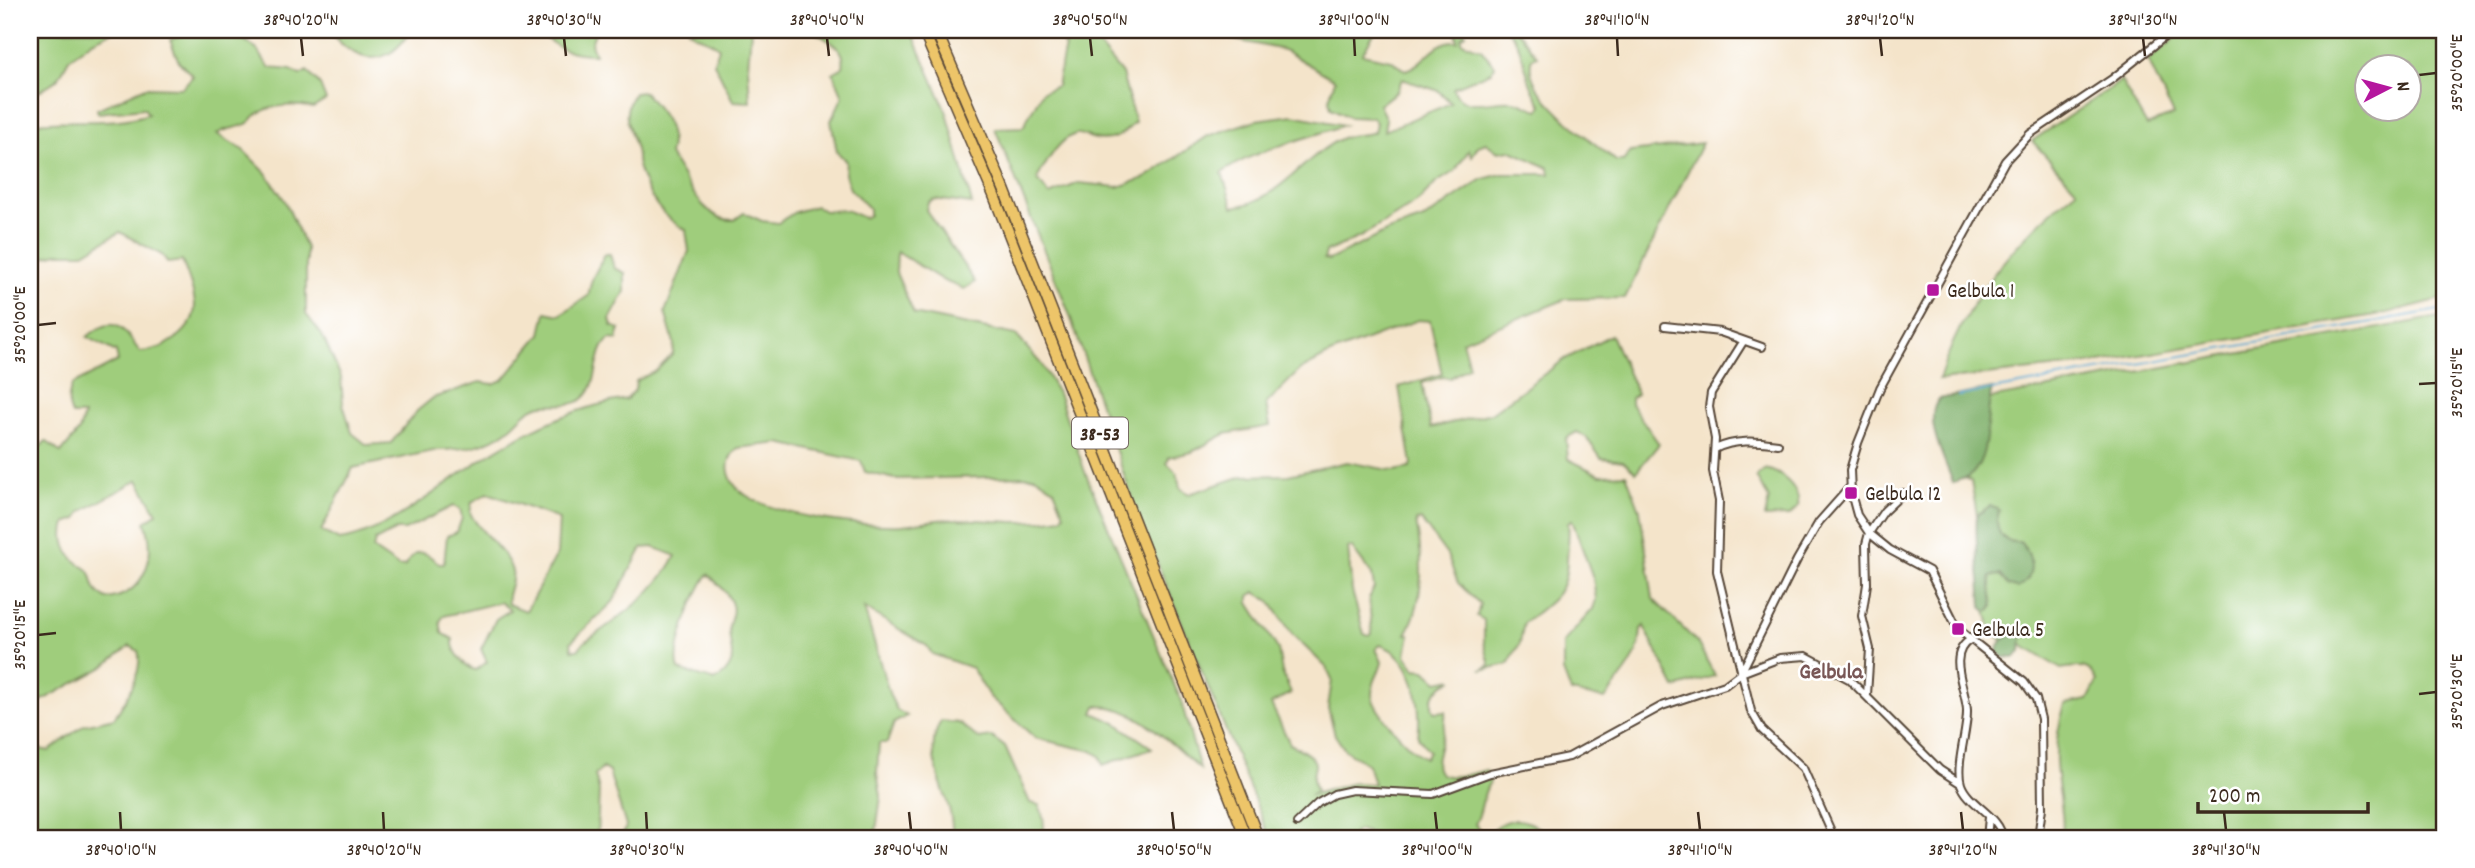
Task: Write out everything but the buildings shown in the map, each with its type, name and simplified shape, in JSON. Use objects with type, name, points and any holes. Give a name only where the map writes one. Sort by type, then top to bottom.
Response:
[{"type":"highway","name":"38-53","points":[[923,30],[993,193],[1246,838]]},
{"type":"highway","name":"38-53","points":[[936,30],[1004,189],[1258,838]]},
{"type":"street","points":[[2038,838],[2042,818],[2041,719],[2036,699],[2024,681],[1970,640],[1948,612],[1929,571],[1890,550],[1869,533],[1857,515],[1850,487],[1850,470],[1857,443],[1880,388],[2005,161],[2030,134],[2112,79],[2173,30]]},
{"type":"street","points":[[1665,326],[1720,332],[1762,347]]},
{"type":"street","points":[[1742,342],[1712,393],[1709,407],[1715,449],[1713,471],[1719,501],[1717,571],[1751,711],[1762,730],[1803,768],[1834,838]]},
{"type":"street","points":[[1715,449],[1724,444],[1749,441],[1778,444]]},
{"type":"street","points":[[1741,673],[1797,560],[1819,522],[1850,487]]},
{"type":"street","points":[[1867,695],[1870,649],[1862,616],[1867,584],[1869,533],[1884,511],[1903,493]]},
{"type":"street","points":[[1960,783],[1968,711],[1958,657],[1961,647],[1970,640]]},
{"type":"street","points":[[1297,823],[1318,803],[1352,790],[1433,794],[1490,773],[1569,757],[1662,706],[1725,685],[1741,673],[1780,658],[1806,656],[1849,679],[1867,695],[1940,770],[1960,783],[1972,802],[2001,829],[2002,838]]},
{"type":"street","points":[[1987,838],[1989,817]]},
{"type":"green space","points":[[30,30],[116,30],[92,41],[69,59],[58,79],[30,97]]},
{"type":"green space","points":[[195,30],[228,33],[250,44],[271,68],[291,70],[300,75],[307,71],[320,85],[326,100],[313,108],[276,107],[262,111],[244,125],[217,134],[243,150],[266,173],[285,201],[306,248],[306,314],[322,335],[341,377],[343,404],[352,433],[367,445],[391,443],[417,411],[433,398],[480,382],[493,384],[503,380],[541,334],[546,312],[560,315],[588,296],[592,279],[605,254],[610,254],[614,268],[625,273],[625,292],[610,319],[612,326],[620,329],[617,340],[610,339],[601,350],[593,383],[585,397],[575,403],[533,408],[501,435],[475,446],[438,450],[353,468],[321,531],[339,540],[385,524],[496,450],[538,427],[582,410],[627,399],[635,390],[636,381],[656,371],[673,354],[674,343],[665,312],[689,251],[686,230],[662,211],[641,176],[627,116],[634,93],[644,92],[666,120],[671,136],[669,155],[696,196],[713,214],[734,220],[744,213],[762,221],[778,223],[795,212],[816,206],[824,211],[846,210],[864,218],[869,215],[869,208],[850,189],[845,174],[846,161],[837,152],[831,121],[843,96],[833,73],[843,67],[842,54],[835,45],[813,30],[911,30],[947,113],[972,204],[934,199],[928,202],[926,210],[975,282],[964,289],[944,281],[897,252],[896,273],[914,314],[1016,335],[1042,365],[1059,396],[1085,472],[1181,701],[1200,769],[1152,728],[1111,707],[1096,706],[1093,713],[1114,722],[1152,748],[1103,765],[1100,756],[1092,751],[1035,738],[989,696],[972,668],[932,654],[927,646],[864,608],[890,696],[897,710],[907,716],[894,723],[887,743],[879,743],[877,773],[881,796],[875,838],[622,838],[626,826],[609,772],[603,768],[595,775],[599,791],[597,838],[30,838],[30,456],[46,441],[61,453],[79,431],[84,415],[72,415],[70,411],[72,385],[118,361],[116,352],[87,337],[105,326],[117,326],[140,352],[149,351],[168,344],[184,331],[194,315],[195,305],[182,261],[168,263],[162,255],[120,232],[84,253],[58,253],[30,261],[30,124],[119,120],[148,114],[144,108],[98,113],[97,109],[146,87],[182,88],[193,76],[179,62],[170,40]],"holes":[[[779,443],[861,461],[865,472],[895,479],[1035,476],[1054,489],[1064,514],[1061,518],[1033,522],[948,519],[885,525],[835,521],[780,510],[756,501],[739,490],[730,476],[728,468],[731,457],[738,448]],[[138,480],[157,513],[145,522],[150,547],[149,560],[145,571],[131,590],[107,599],[98,592],[89,571],[71,556],[66,546],[66,523],[77,519],[81,512]],[[488,493],[559,519],[557,554],[526,611],[508,604],[513,576],[509,563],[470,513],[472,502]],[[453,506],[460,509],[462,518],[457,532],[447,536],[444,564],[439,564],[425,553],[417,553],[405,566],[399,567],[373,549],[375,541],[396,530],[405,530]],[[653,547],[676,556],[657,583],[635,605],[583,643],[578,650],[572,650],[571,642],[613,602],[642,548]],[[708,574],[725,592],[733,608],[729,626],[731,662],[724,674],[715,681],[679,670],[677,660],[681,635]],[[500,602],[510,610],[496,619],[481,649],[487,662],[476,670],[467,666],[460,658],[454,648],[453,639],[442,633],[440,621],[444,616]],[[130,646],[138,651],[136,677],[114,718],[84,725],[49,751],[39,749],[34,720],[39,702],[102,668]]]},
{"type":"green space","points":[[328,30],[414,30],[393,51],[372,58],[348,49]]},
{"type":"green space","points":[[539,30],[596,30],[591,44],[595,54],[579,53],[557,46]]},
{"type":"green space","points":[[689,30],[751,30],[748,67],[750,102],[733,101],[714,63],[719,48]]},
{"type":"green space","points":[[1049,30],[1086,30],[1122,74],[1135,122],[1126,131],[1111,139],[1099,140],[1078,134],[1064,141],[1037,179],[1049,195],[1079,183],[1118,187],[1145,178],[1208,136],[1256,120],[1293,115],[1344,125],[1248,158],[1222,173],[1233,207],[1264,197],[1342,138],[1374,132],[1376,123],[1373,118],[1349,117],[1331,108],[1329,99],[1335,80],[1284,50],[1188,30],[1376,30],[1362,54],[1391,60],[1405,70],[1419,63],[1441,44],[1458,41],[1456,31],[1441,30],[1464,30],[1466,34],[1462,37],[1462,42],[1481,49],[1495,66],[1491,72],[1453,88],[1457,96],[1471,103],[1513,101],[1539,110],[1542,105],[1531,86],[1518,46],[1507,30],[1516,30],[1537,56],[1532,58],[1531,71],[1536,85],[1547,100],[1616,161],[1623,161],[1631,152],[1702,143],[1625,298],[1566,299],[1462,341],[1469,366],[1450,378],[1442,377],[1422,383],[1431,428],[1491,413],[1565,359],[1611,335],[1637,394],[1631,398],[1631,404],[1659,444],[1636,472],[1623,461],[1601,458],[1586,437],[1577,432],[1566,438],[1568,459],[1600,475],[1626,474],[1640,510],[1653,599],[1697,642],[1715,676],[1675,688],[1644,626],[1634,658],[1605,699],[1571,692],[1563,671],[1563,643],[1593,609],[1596,599],[1593,578],[1572,520],[1568,522],[1566,574],[1559,591],[1548,604],[1524,623],[1520,643],[1508,664],[1481,670],[1490,665],[1484,642],[1484,620],[1477,616],[1480,604],[1458,583],[1447,555],[1421,520],[1416,521],[1421,579],[1417,608],[1406,634],[1410,634],[1406,655],[1415,669],[1425,670],[1438,682],[1453,679],[1436,692],[1432,701],[1434,712],[1445,711],[1445,724],[1436,762],[1438,771],[1445,776],[1461,776],[1486,770],[1490,782],[1475,824],[1484,835],[1505,822],[1519,820],[1532,824],[1550,838],[1387,838],[1359,830],[1352,838],[1270,838],[1138,516],[1069,313],[995,128],[1023,127],[1042,92],[1057,86],[1065,46]],"holes":[[[1402,79],[1439,91],[1451,103],[1384,131],[1386,119],[1379,105],[1397,91]],[[1486,143],[1498,152],[1510,150],[1549,168],[1550,174],[1502,174],[1483,179],[1424,219],[1388,231],[1329,260],[1324,259],[1326,252],[1360,237],[1418,202],[1436,183],[1455,171],[1469,150],[1472,156],[1478,146]],[[1418,320],[1430,321],[1442,374],[1399,387],[1412,464],[1410,468],[1394,471],[1347,462],[1288,475],[1243,476],[1189,494],[1180,488],[1177,473],[1167,463],[1169,457],[1192,452],[1225,434],[1270,426],[1266,404],[1300,370],[1330,354]],[[1348,548],[1352,548],[1372,575],[1374,588],[1369,598],[1372,634],[1369,636],[1364,634],[1352,591]],[[1255,592],[1270,601],[1292,634],[1326,667],[1332,680],[1328,708],[1335,735],[1345,750],[1368,765],[1374,784],[1353,783],[1310,795],[1316,791],[1313,782],[1314,761],[1290,744],[1271,704],[1291,693],[1282,672],[1278,649],[1249,603],[1249,596]],[[1380,645],[1401,659],[1414,683],[1419,711],[1418,737],[1429,751],[1425,758],[1393,729],[1378,710],[1372,689],[1382,662],[1376,649]]]},
{"type":"green space","points":[[2186,30],[2445,30],[2445,298],[2387,313],[2088,364],[1939,380],[1962,324],[1993,274],[2032,230],[2077,190],[2032,141],[2121,81],[2147,126],[2173,115],[2148,60]]},
{"type":"green space","points":[[2445,316],[2445,838],[2062,838],[2056,763],[2059,725],[2065,704],[2088,700],[2097,682],[2091,672],[2083,667],[2061,669],[2022,645],[2016,634],[2002,640],[1991,630],[1986,611],[1992,609],[1990,576],[2001,575],[2015,588],[2028,580],[2031,564],[2020,542],[2008,540],[2000,534],[1997,524],[1999,512],[1990,506],[1977,515],[1971,481],[1966,479],[1982,452],[1989,399]]},
{"type":"green space","points":[[1992,389],[1985,445],[1978,465],[1972,474],[1953,483],[1934,428],[1934,407],[1939,399]]},
{"type":"green space","points":[[1765,469],[1783,477],[1793,487],[1798,507],[1789,516],[1765,517],[1769,499],[1756,477]]},
{"type":"green space","points":[[1990,506],[1999,510],[1997,522],[2000,533],[2007,540],[2020,542],[2028,554],[2031,566],[2028,579],[2017,588],[2009,586],[2001,575],[1990,576],[1993,607],[1987,612],[1982,607],[1976,526],[1977,515]]},
{"type":"green space","points":[[2016,634],[2022,638],[2021,652],[2014,658],[2004,657],[1998,652],[2001,642]]},
{"type":"green space","points":[[941,721],[959,723],[979,739],[992,737],[1005,747],[1030,803],[1039,805],[1044,821],[1043,838],[953,838],[950,813],[935,763],[934,742]]},
{"type":"waterway","points":[[1958,396],[2445,309]]},
{"type":"place","name":"Gelbula 1","points":[[1933,290]]},
{"type":"place","name":"Gelbula 12","points":[[1851,493]]},
{"type":"place","name":"Gelbula 5","points":[[1958,629]]},
{"type":"district","name":"Gelbula","points":[[1831,670]]}]
